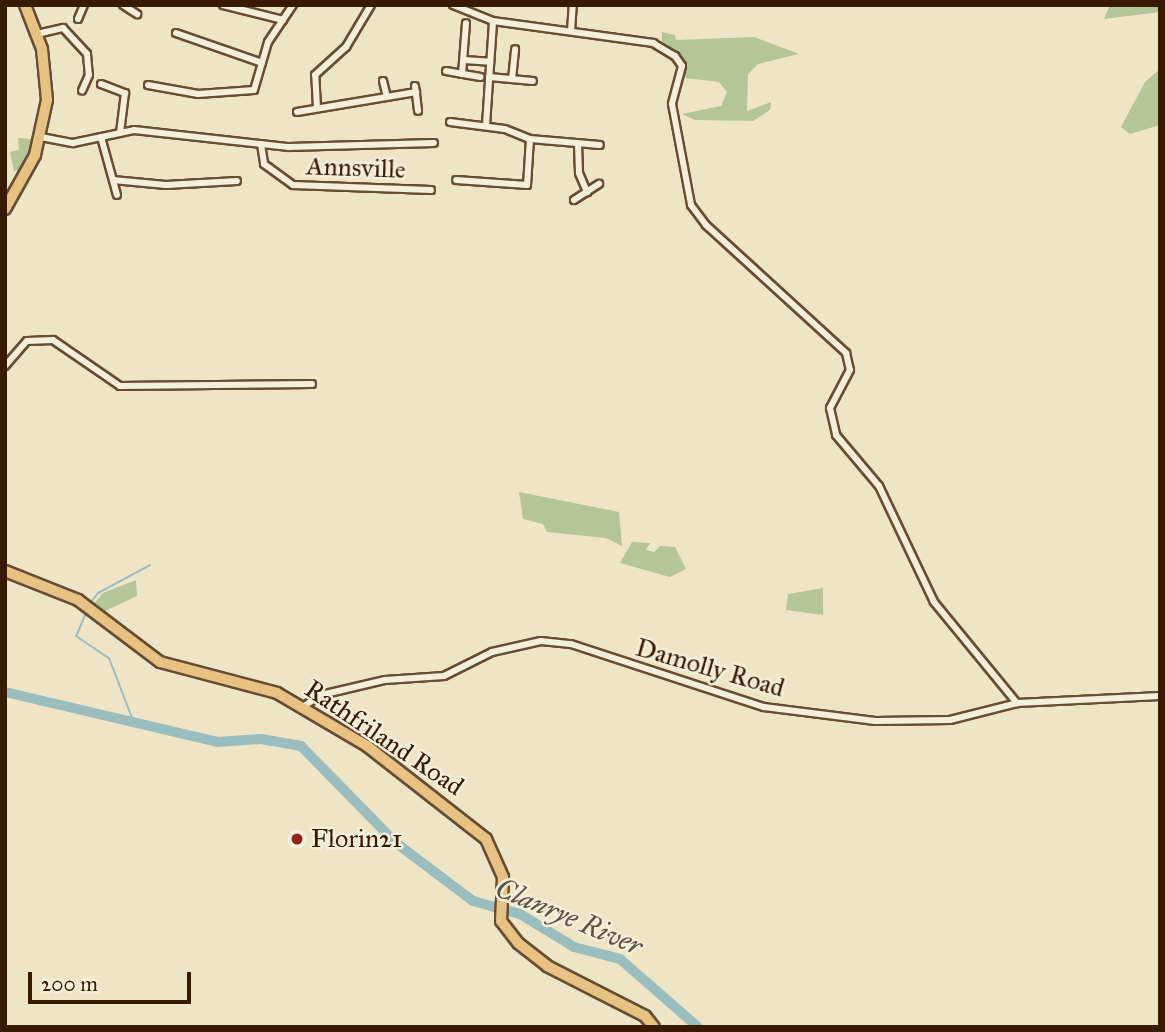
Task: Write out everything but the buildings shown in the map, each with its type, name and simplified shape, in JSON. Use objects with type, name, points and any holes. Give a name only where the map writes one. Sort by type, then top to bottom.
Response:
[{"type":"main road","points":[[5,209],[41,137],[47,82],[37,34],[25,5]]},
{"type":"main road","name":"Rathfriland Road","points":[[5,571],[78,600],[160,662],[260,687],[304,706],[475,826],[499,863],[503,897],[501,921],[547,966],[626,1005],[653,1027]]},
{"type":"street","points":[[78,19],[84,5]]},
{"type":"street","points":[[122,5],[137,14]]},
{"type":"street","points":[[223,5],[283,20]]},
{"type":"street","points":[[148,85],[198,94],[248,93],[258,86],[262,63],[293,5]]},
{"type":"street","points":[[317,108],[315,75],[346,47],[371,5]]},
{"type":"street","points":[[453,5],[493,21],[653,43],[676,56],[682,66],[672,104],[691,205],[706,225],[846,353],[850,370],[830,408],[836,435],[879,486],[934,602],[1017,703]]},
{"type":"street","points":[[571,31],[573,5]]},
{"type":"street","points":[[486,125],[493,21]]},
{"type":"street","points":[[463,74],[466,23]]},
{"type":"street","points":[[37,34],[63,28],[87,54],[89,75],[82,91]]},
{"type":"street","points":[[176,33],[262,63]]},
{"type":"street","points":[[512,79],[515,49]]},
{"type":"street","points":[[464,60],[490,62]]},
{"type":"street","points":[[446,72],[480,77]]},
{"type":"street","points":[[489,78],[533,81]]},
{"type":"street","points":[[383,81],[387,97]]},
{"type":"street","points":[[101,84],[125,93],[120,133]]},
{"type":"street","points":[[298,112],[387,97],[416,89],[418,111]]},
{"type":"street","points":[[450,122],[486,125],[530,139],[600,145]]},
{"type":"street","name":"Annsville","points":[[41,137],[73,143],[120,133],[261,144],[434,143]]},
{"type":"street","points":[[101,137],[117,195]]},
{"type":"street","points":[[456,180],[527,185],[530,139]]},
{"type":"street","name":"Annsville","points":[[261,144],[264,164],[293,185],[428,190],[426,181]]},
{"type":"street","points":[[578,144],[579,173],[587,192]]},
{"type":"street","points":[[113,180],[166,185],[237,181]]},
{"type":"street","points":[[575,200],[598,184]]},
{"type":"street","points":[[5,366],[27,341],[52,340],[120,386],[312,384]]},
{"type":"street","name":"Damolly Road","points":[[304,706],[321,695],[386,680],[444,677],[492,652],[541,641],[571,644],[783,711],[875,721],[950,720],[1017,703],[1160,696]]},
{"type":"green space","points":[[1110,5],[1160,5],[1160,12],[1104,19]]},
{"type":"green space","points":[[662,32],[675,35],[676,40],[754,37],[799,54],[758,64],[748,74],[747,111],[771,102],[770,110],[753,121],[695,120],[682,114],[721,106],[727,92],[719,82],[685,78],[678,53],[662,41]]},
{"type":"green space","points":[[1160,69],[1160,125],[1130,134],[1121,127],[1145,82]]},
{"type":"green space","points":[[18,138],[31,139],[34,145],[25,168],[14,171],[10,152],[19,150]]},
{"type":"green space","points":[[519,492],[619,512],[622,546],[606,538],[547,532],[543,524],[523,519]]},
{"type":"green space","points":[[632,542],[650,543],[646,550],[654,552],[660,546],[675,547],[686,569],[670,577],[620,563]]},
{"type":"green space","points":[[136,580],[137,596],[103,612],[93,605],[103,593]]},
{"type":"green space","points":[[823,588],[823,615],[786,610],[788,594]]},
{"type":"waterway","points":[[90,603],[98,593],[150,565]]},
{"type":"waterway","points":[[86,613],[76,636],[109,658],[134,723]]},
{"type":"waterway","name":"Clanrye River","points":[[5,692],[218,742],[261,739],[301,746],[396,843],[473,901],[520,914],[574,947],[620,959],[698,1027]]},
{"type":"place","name":"Florin21","points":[[297,839]]}]
